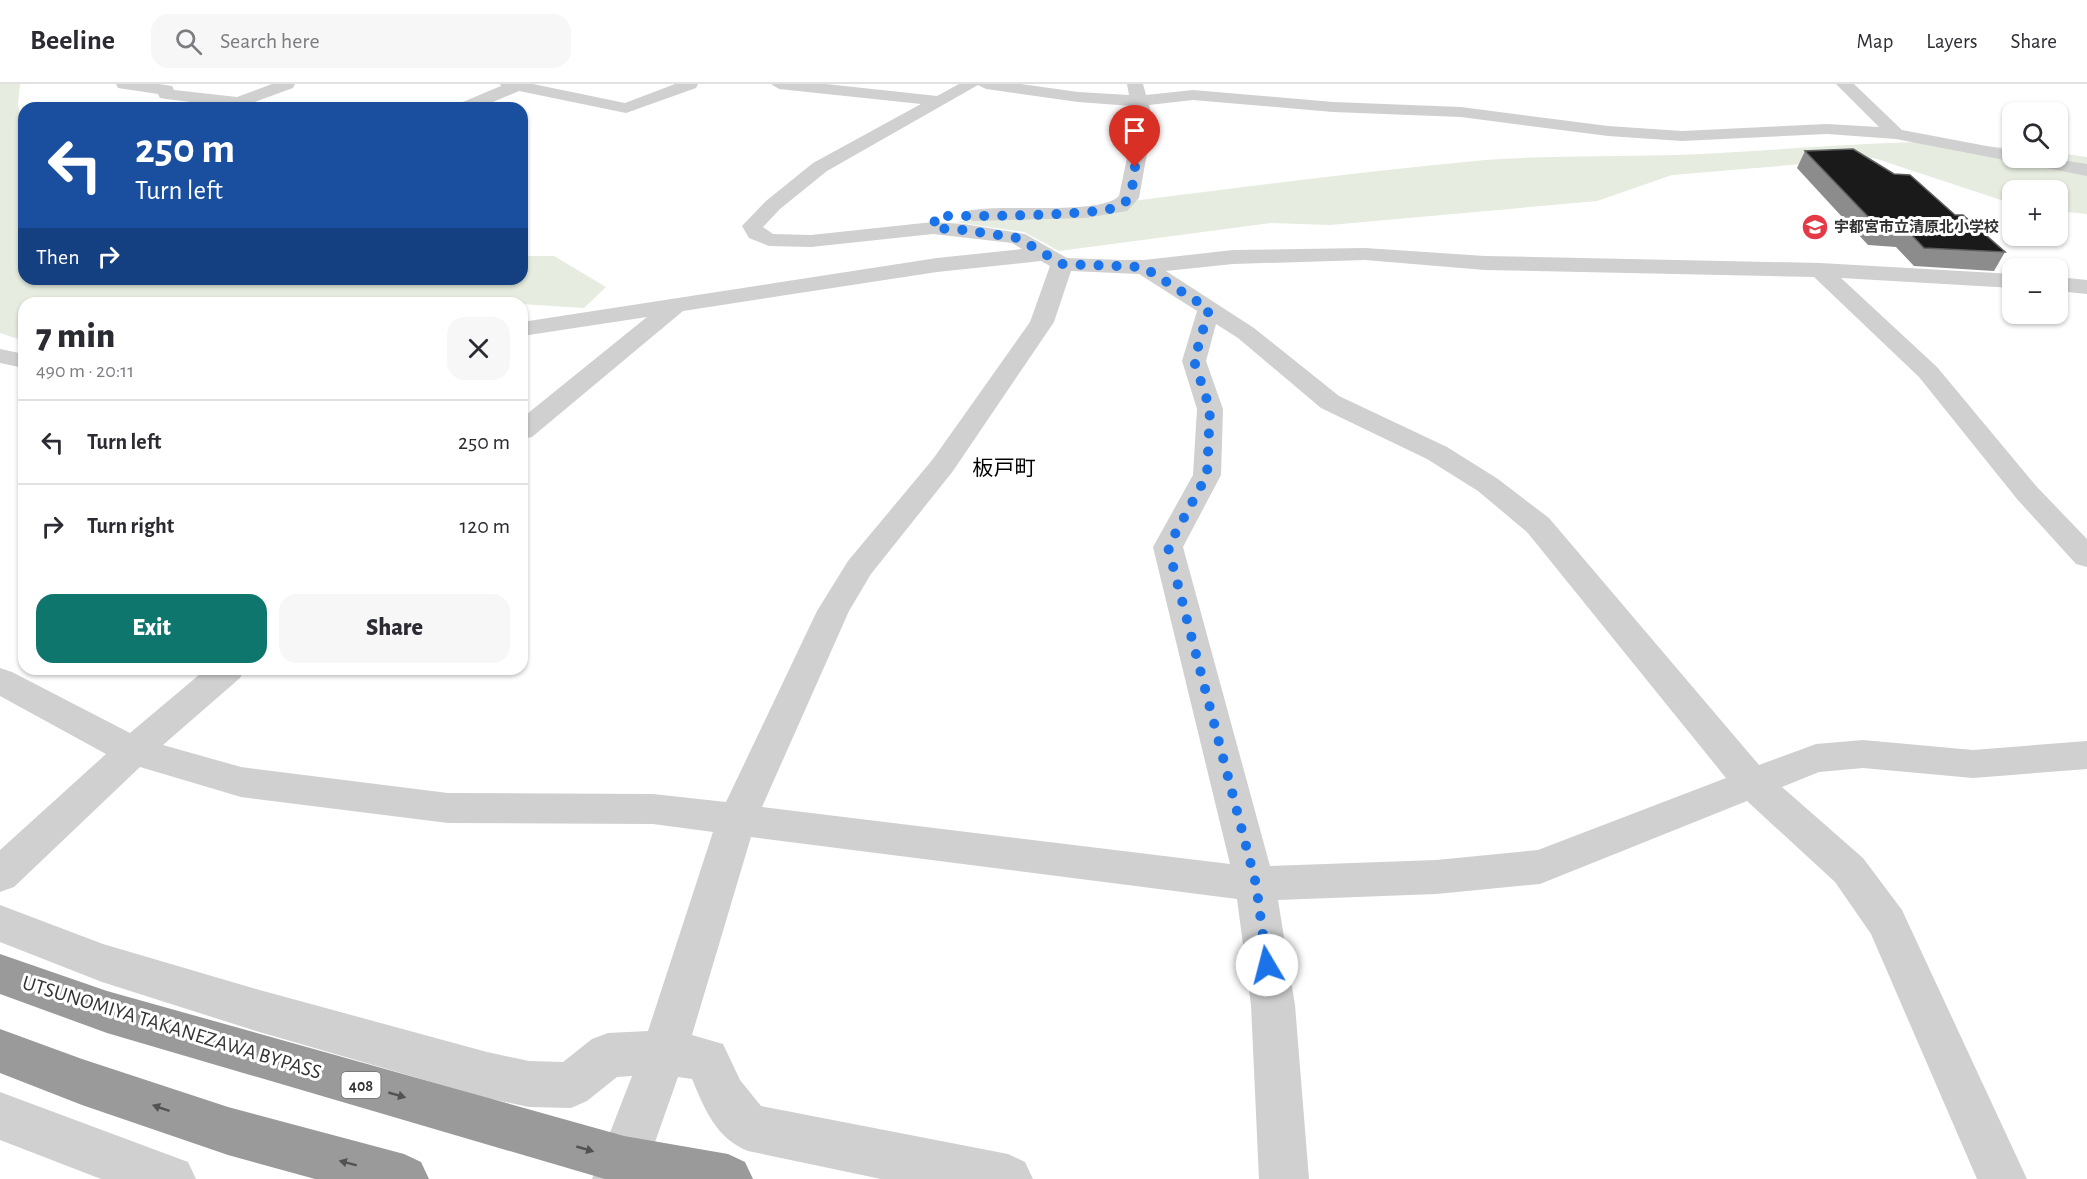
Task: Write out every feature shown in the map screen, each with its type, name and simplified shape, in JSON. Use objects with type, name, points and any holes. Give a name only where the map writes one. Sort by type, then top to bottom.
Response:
[{"type":"highway","name":"UTSUNOMIYA TAKANEZAWA BYPASS","points":[[0,974],[107,1012],[620,1170],[728,1179]]},
{"type":"highway","points":[[0,1051],[82,1082],[228,1131],[404,1179]]},
{"type":"street","points":[[123,84],[166,90],[165,94],[239,102],[287,84]]},
{"type":"street","points":[[477,102],[512,85],[626,108],[690,84]]},
{"type":"street","points":[[779,84],[871,88],[938,101]]},
{"type":"street","points":[[971,84],[820,167],[773,205],[752,226],[756,234],[770,240],[811,241],[933,228],[964,230],[1018,238],[1052,259]]},
{"type":"street","points":[[986,84],[1078,97],[1138,93],[1219,96],[1333,107],[1461,112],[1608,131],[1682,136],[1827,129],[1896,134],[2002,154]]},
{"type":"street","points":[[1844,84],[1896,134]]},
{"type":"street","points":[[933,228],[936,216],[1085,212],[1120,207],[1129,198],[1144,120],[1138,93]]},
{"type":"street","points":[[2068,161],[2087,163]]},
{"type":"street","points":[[2068,166],[2087,170]]},
{"type":"street","points":[[528,328],[937,265],[1052,259],[1143,267],[1233,257],[1344,254],[1485,263],[1820,270],[2002,280]]},
{"type":"street","points":[[620,1170],[664,1052],[737,819],[833,611],[859,568],[943,465],[1042,322],[1052,259]]},
{"type":"street","points":[[1143,267],[1246,333],[1330,402],[1437,453],[1488,485],[1538,525],[1753,784],[1849,870],[1887,923],[2002,1179]]},
{"type":"street","points":[[1820,270],[1928,372],[2027,494],[2087,557]]},
{"type":"street","points":[[2068,285],[2087,287]]},
{"type":"street","points":[[528,425],[676,305]]},
{"type":"street","points":[[1209,309],[1194,361],[1210,409],[1207,475],[1168,547],[1256,884],[1273,1005],[1284,1179]]},
{"type":"street","points":[[0,875],[133,752],[221,675]]},
{"type":"street","points":[[0,681],[133,752],[241,782],[448,808],[653,809],[1256,884],[1436,877],[1540,867],[1816,758],[1863,754],[1973,764],[2087,755]]},
{"type":"street","points":[[0,923],[102,963],[256,1010],[529,1084],[571,1085],[608,1054],[664,1052],[707,1060],[723,1096],[748,1127],[1008,1179]]},
{"type":"street","points":[[0,1116],[171,1179]]},
{"type":"shaded area","points":[[0,84],[20,84],[18,102],[18,285],[528,285],[528,256],[554,256],[606,287],[584,308],[528,304],[528,297],[18,297],[18,339],[0,333]]},
{"type":"shaded area","points":[[1918,142],[2002,147],[2002,168],[2068,168],[2068,154],[2087,157],[2087,214],[2068,212],[2068,180],[2002,180],[2002,200],[1874,158],[1672,175],[1597,201],[1330,225],[1271,223],[1059,251],[1024,232],[955,222],[1486,160],[1676,155]]},
{"type":"building","points":[[1853,149],[1894,174],[1910,175],[1955,215],[1963,215],[2005,252],[1924,248],[1906,229],[1878,227],[1805,151]]},
{"type":"place","name":"宇都宮市立清原北小学校","points":[[1815,227]]},
{"type":"district","name":"板戸町","points":[[1004,468]]},
{"type":"route","points":[[1135,167],[1129,198],[1120,207],[1085,212],[936,216],[933,228],[993,233],[1018,238],[1041,254],[1062,264],[1143,267],[1209,309],[1194,361],[1210,409],[1207,475],[1168,547],[1256,884],[1267,965]]}]
